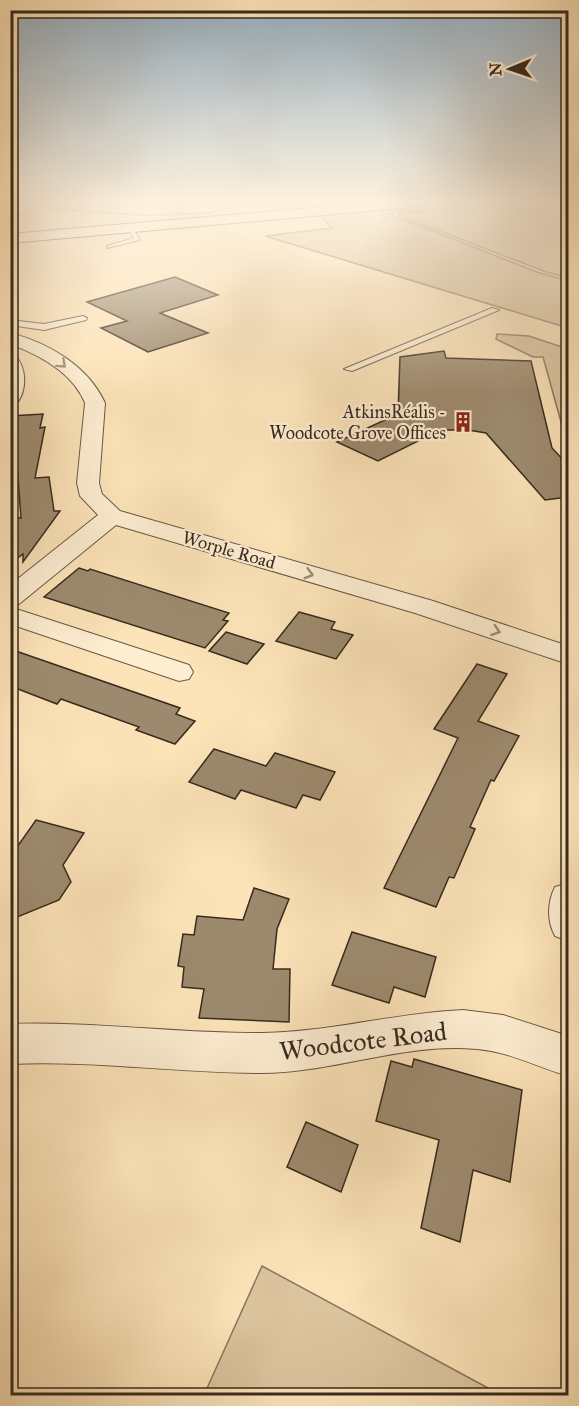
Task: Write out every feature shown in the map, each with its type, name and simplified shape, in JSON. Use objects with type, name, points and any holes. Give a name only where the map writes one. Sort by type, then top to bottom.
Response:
[{"type":"street","name":"Worple Road","points":[[10,338],[54,356],[93,394],[95,403],[88,483],[91,496],[112,516],[424,607],[568,656]]},
{"type":"street","points":[[10,598],[112,516]]},
{"type":"street","points":[[10,615],[178,672]]},
{"type":"street","points":[[568,898],[568,925]]},
{"type":"street","name":"Woodcote Road","points":[[10,1044],[108,1045],[262,1053],[320,1050],[423,1031],[466,1029],[517,1038],[568,1056]]},
{"type":"lane","points":[[349,369],[495,310]]},
{"type":"lane","points":[[10,322],[44,327],[83,318]]},
{"type":"lane","points":[[10,354],[16,361],[20,376],[18,394],[10,406]]},
{"type":"shaded area","points":[[363,266],[521,266],[568,281],[568,328]]},
{"type":"shaded area","points":[[529,266],[568,266],[568,278]]},
{"type":"shaded area","points":[[497,334],[529,336],[568,349],[568,447],[543,357],[533,357],[496,339]]},
{"type":"shaded area","points":[[262,1266],[501,1395],[204,1395]]},
{"type":"building","points":[[175,277],[218,295],[160,313],[208,333],[148,352],[101,328],[127,321],[87,302]]},
{"type":"building","name":"AtkinsRéalis - Woodcote Grove Offices","points":[[444,351],[446,358],[531,361],[552,448],[568,465],[568,497],[545,500],[486,433],[468,430],[440,430],[378,461],[337,442],[398,414],[400,357]]},
{"type":"building","points":[[43,414],[40,428],[45,427],[35,478],[49,477],[54,511],[60,511],[23,562],[23,554],[10,564],[10,516],[21,518],[17,464],[10,464],[10,416]]},
{"type":"building","points":[[79,568],[88,571],[90,569],[229,613],[223,620],[228,621],[205,648],[44,597]]},
{"type":"building","points":[[299,612],[335,622],[331,629],[353,635],[336,659],[276,641]]},
{"type":"building","points":[[226,632],[264,644],[247,664],[209,651]]},
{"type":"building","points":[[10,649],[180,708],[176,714],[195,721],[175,744],[136,730],[139,727],[61,699],[57,704],[10,686]]},
{"type":"building","points":[[477,664],[507,674],[478,721],[519,736],[494,781],[491,780],[470,827],[475,829],[454,878],[449,877],[436,907],[384,888],[458,738],[434,729]]},
{"type":"building","points":[[214,749],[266,766],[275,753],[335,772],[320,800],[303,795],[296,808],[241,790],[235,799],[189,782]]},
{"type":"building","points":[[36,820],[84,833],[63,865],[71,882],[59,900],[10,920],[10,857]]},
{"type":"building","points":[[254,888],[289,899],[277,929],[273,969],[290,969],[289,1022],[199,1018],[204,989],[182,987],[184,967],[178,966],[183,934],[194,935],[197,916],[243,920]]},
{"type":"building","points":[[352,932],[436,957],[425,997],[394,987],[389,1003],[332,985]]},
{"type":"building","points":[[414,1059],[522,1090],[510,1182],[473,1170],[460,1242],[421,1228],[439,1140],[376,1121],[391,1061],[412,1067]]},
{"type":"building","points":[[306,1122],[358,1145],[341,1192],[287,1167]]},
{"type":"place","name":"AtkinsRéalis - Woodcote Grove Offices","points":[[463,422]]}]
